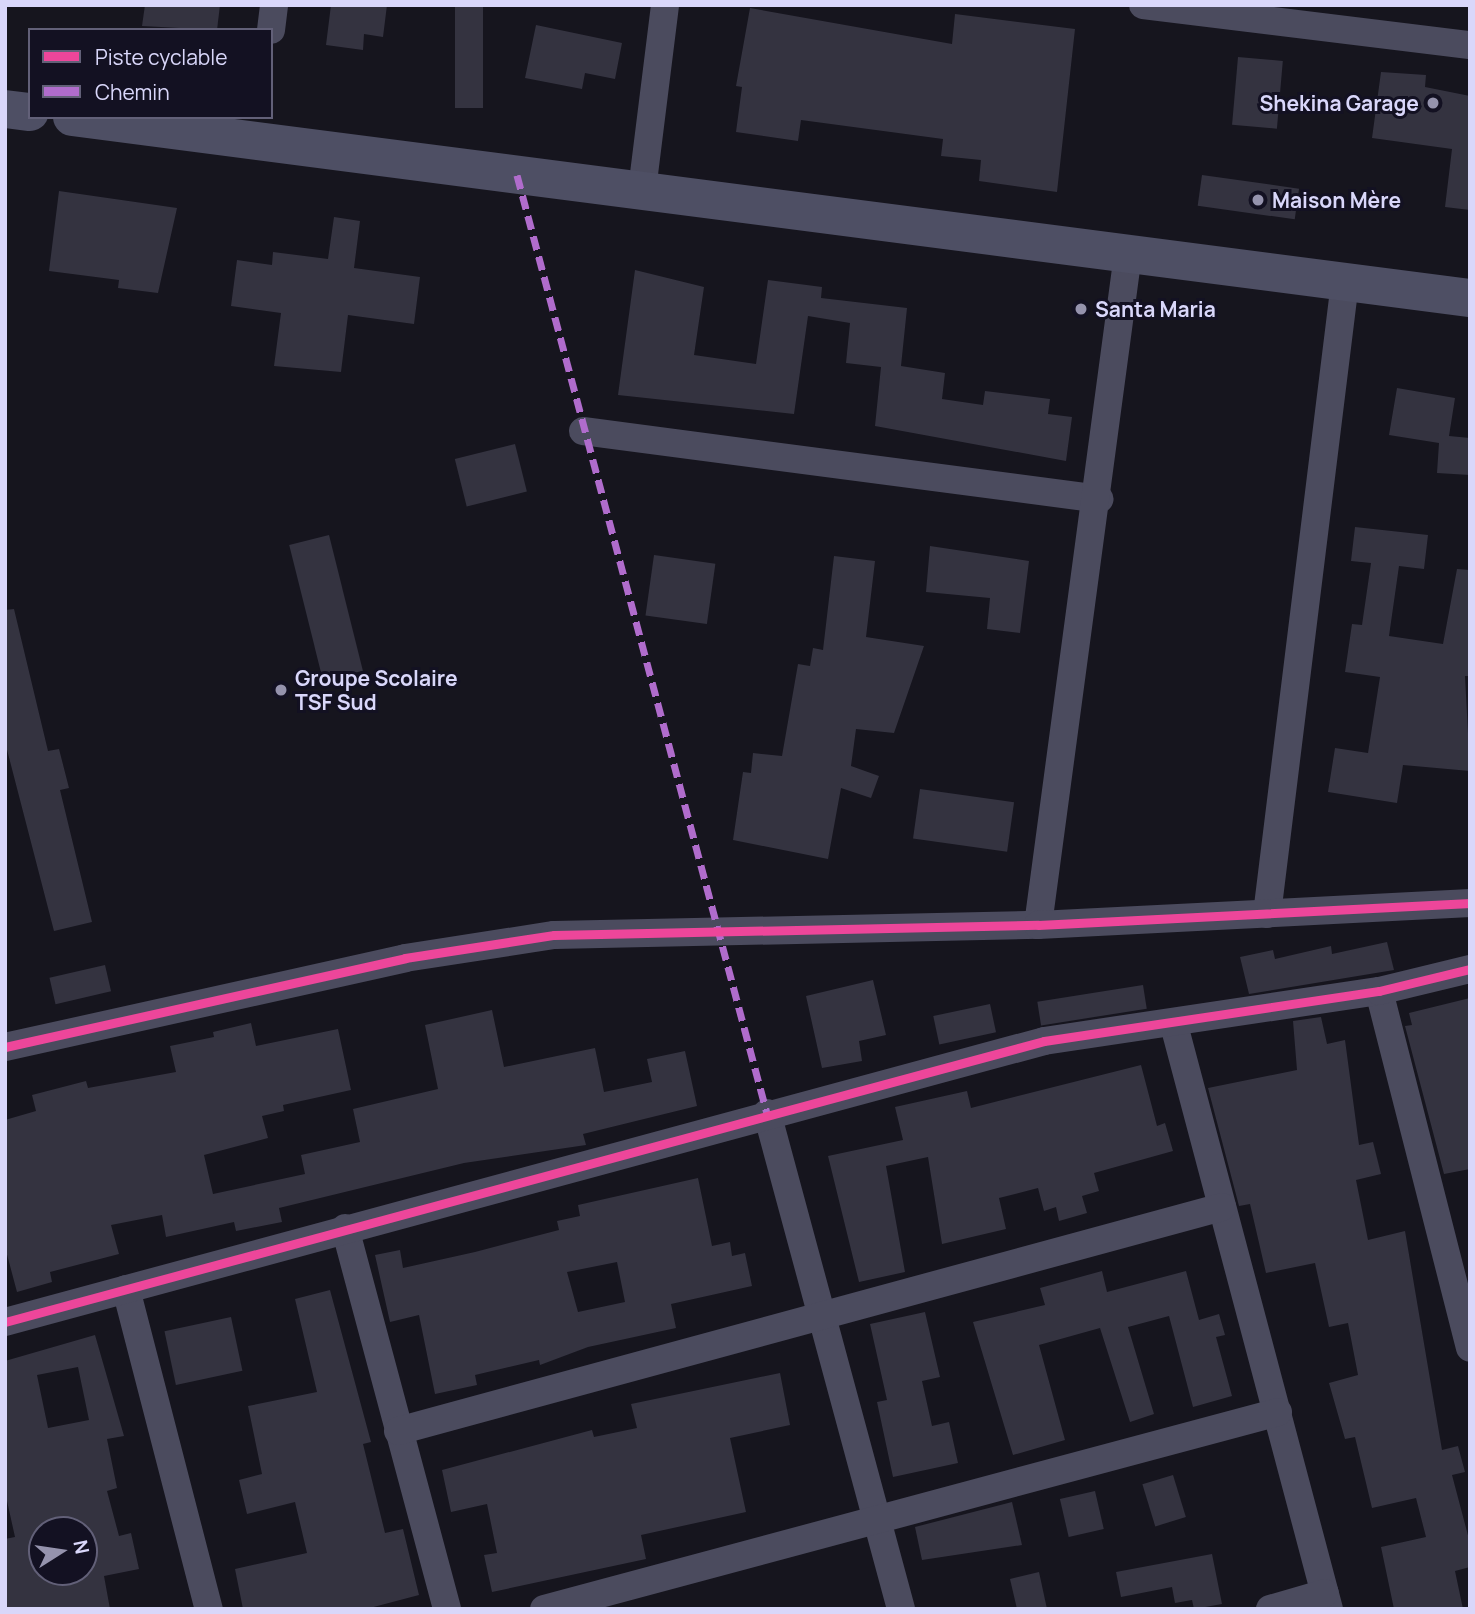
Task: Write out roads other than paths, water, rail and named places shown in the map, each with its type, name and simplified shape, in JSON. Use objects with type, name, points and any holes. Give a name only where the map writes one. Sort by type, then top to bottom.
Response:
[{"type":"main road","points":[[5,109],[28,112]]},
{"type":"main road","points":[[103,119],[257,129],[642,190],[1470,299]]},
{"type":"street","points":[[271,28],[274,5]]},
{"type":"street","points":[[642,190],[665,5]]},
{"type":"street","points":[[1143,5],[1470,45]]},
{"type":"street","points":[[1038,925],[1100,499],[1128,254]]},
{"type":"street","points":[[1267,914],[1345,282]]},
{"type":"street","points":[[583,431],[1100,499]]},
{"type":"street","points":[[5,1047],[405,958],[554,935],[1038,925],[1470,903]]},
{"type":"street","points":[[5,1322],[1044,1041],[1174,1025],[1379,991],[1470,969]]},
{"type":"street","points":[[1379,991],[1470,1348]]},
{"type":"street","points":[[1174,1025],[1327,1601],[1270,1609]]},
{"type":"street","points":[[767,1114],[901,1609]]},
{"type":"street","points":[[398,1431],[1223,1207]]},
{"type":"street","points":[[345,1228],[447,1609]]},
{"type":"street","points":[[126,1289],[209,1609]]},
{"type":"street","points":[[544,1609],[1278,1412]]},
{"type":"place","name":"Shekina Garage","points":[[1433,103]]},
{"type":"place","name":"Maison Mère","points":[[1258,200]]},
{"type":"place","name":"Santa Maria","points":[[1081,309]]},
{"type":"place","name":"Groupe Scolaire TSF Sud","points":[[281,690]]}]
